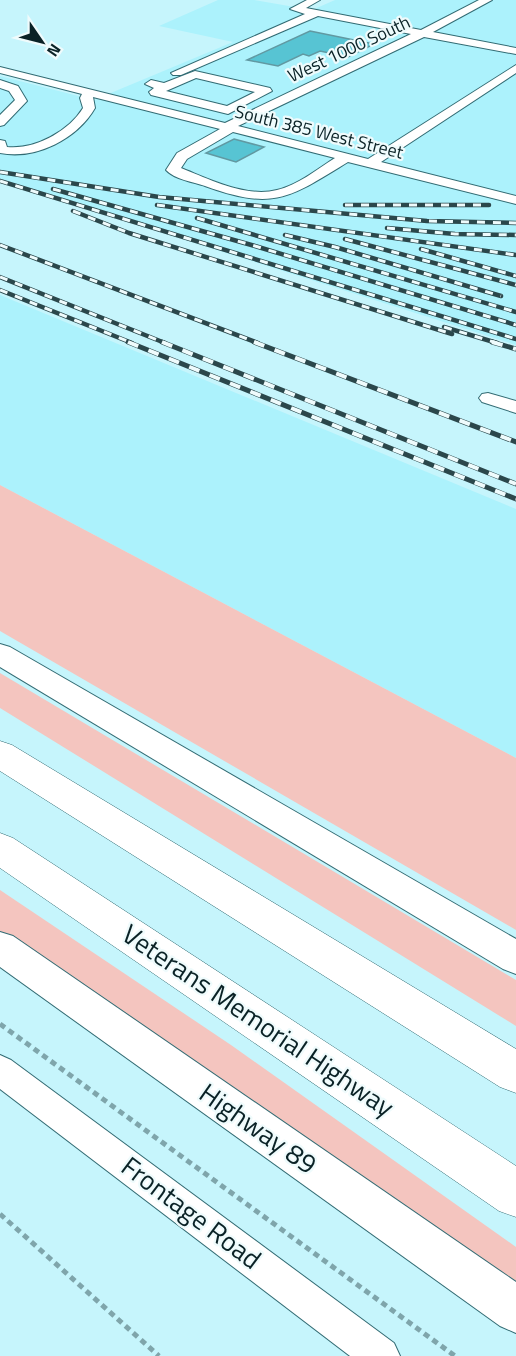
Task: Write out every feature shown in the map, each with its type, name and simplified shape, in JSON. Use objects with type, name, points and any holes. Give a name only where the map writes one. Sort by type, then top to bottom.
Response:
[{"type":"highway","points":[[0,754],[516,1073]]},
{"type":"highway","name":"Veterans Memorial Highway","points":[[0,848],[516,1194]]},
{"type":"main road","points":[[0,654],[516,958]]},
{"type":"main road","name":"Highway 89","points":[[0,948],[516,1310]]},
{"type":"street","points":[[315,0],[295,9],[516,51]]},
{"type":"street","name":"West 1000 South","points":[[346,157],[291,189],[274,196],[233,191],[172,170],[182,156],[229,128],[425,33],[487,0]]},
{"type":"street","points":[[455,1],[473,7]]},
{"type":"street","points":[[114,100],[319,12]]},
{"type":"street","points":[[370,163],[516,68]]},
{"type":"street","name":"South 385 West Street","points":[[0,70],[516,200]]},
{"type":"street","points":[[142,88],[165,87],[195,74],[266,91],[228,110],[155,92],[165,87]]},
{"type":"street","points":[[0,84],[14,89],[21,101],[0,122]]},
{"type":"street","points":[[0,144],[2,150],[14,152],[35,147],[77,126],[86,116],[89,108],[86,98],[89,93]]},
{"type":"street","points":[[488,398],[516,407]]},
{"type":"street","name":"Frontage Road","points":[[0,1070],[381,1356]]},
{"type":"path","points":[[0,1024],[455,1356]]},
{"type":"path","points":[[0,1214],[159,1356]]},
{"type":"shaded area","points":[[218,0],[254,0],[312,10],[335,0],[516,0],[516,345],[0,181],[0,76],[94,100],[233,42],[159,26]]},
{"type":"shaded area","points":[[0,295],[516,509],[516,758],[0,485]]},
{"type":"shaded area","points":[[0,485],[516,758],[516,930],[0,631]]},
{"type":"shaded area","points":[[0,673],[516,980],[516,1026],[0,708]]},
{"type":"shaded area","points":[[0,890],[231,1045],[516,1247],[516,1284],[0,932]]},
{"type":"building","points":[[310,31],[374,44],[348,57],[320,51],[309,56],[303,54],[278,66],[247,60]]},
{"type":"building","points":[[234,139],[264,147],[236,162],[206,153]]},
{"type":"railway","points":[[0,172],[159,197],[427,221],[516,223]]},
{"type":"railway","points":[[0,181],[516,339]]},
{"type":"railway","points":[[53,189],[255,246],[516,325]]},
{"type":"railway","points":[[157,205],[516,255]]},
{"type":"railway","points":[[345,205],[489,205]]},
{"type":"railway","points":[[73,211],[129,233],[452,334]]},
{"type":"railway","points":[[197,218],[516,312]]},
{"type":"railway","points":[[387,228],[455,234],[516,235]]},
{"type":"railway","points":[[285,235],[335,247],[501,296]]},
{"type":"railway","points":[[345,239],[516,285]]},
{"type":"railway","points":[[0,245],[258,343]]},
{"type":"railway","points":[[421,249],[516,276]]},
{"type":"railway","points":[[0,277],[165,343]]},
{"type":"railway","points":[[0,290],[132,343]]},
{"type":"railway","points":[[444,327],[497,343]]},
{"type":"railway","points":[[128,342],[516,499]]},
{"type":"railway","points":[[162,342],[516,484]]},
{"type":"railway","points":[[254,342],[516,442]]},
{"type":"railway","points":[[492,342],[516,349]]}]
